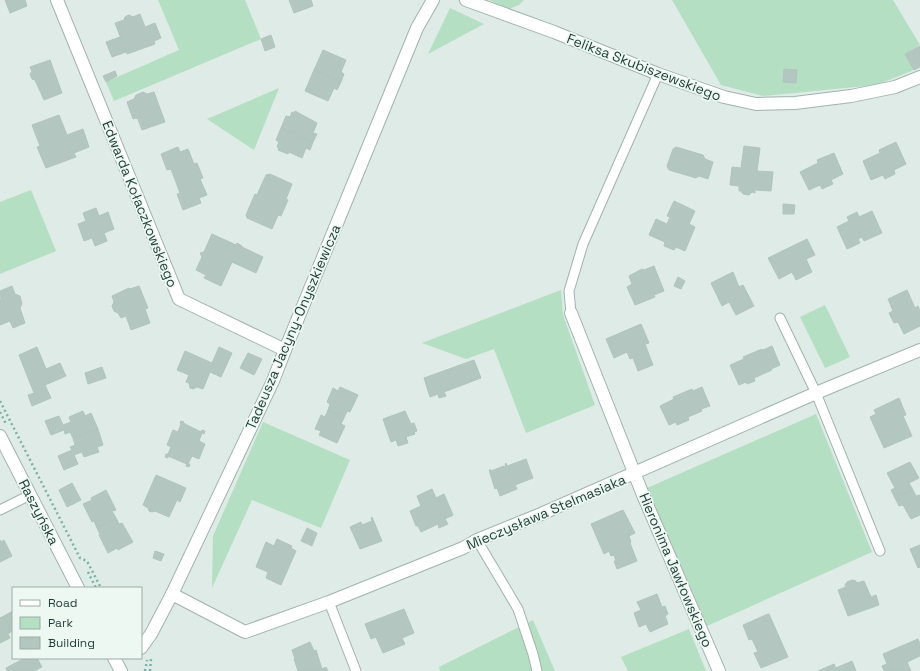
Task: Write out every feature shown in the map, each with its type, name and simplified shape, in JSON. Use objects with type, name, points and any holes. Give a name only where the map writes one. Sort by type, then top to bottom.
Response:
[{"type":"street","name":"Edwarda Kołaczkowskiego","points":[[57,0],[179,299],[285,350]]},
{"type":"street","name":"Tadeusza Jacyny-Onyszkiewicza","points":[[142,647],[151,634],[172,594],[273,381],[418,28],[433,0]]},
{"type":"street","name":"Feliksa Skubiszewskiego","points":[[466,0],[554,32],[658,74],[724,97],[756,104],[795,103],[851,96],[895,87],[920,77]]},
{"type":"street","name":"Hieronima Jawłowskiego","points":[[571,313],[643,495],[719,671]]},
{"type":"street","name":"Mieczysława Stelmasiaka","points":[[172,594],[245,632],[329,602],[463,548],[477,540],[541,514],[816,393],[920,350]]},
{"type":"street","name":"Raszyńska","points":[[0,436],[77,587]]},
{"type":"lane","points":[[571,313],[569,291],[583,244],[658,74]]},
{"type":"lane","points":[[780,318],[816,393],[880,551]]},
{"type":"lane","points":[[0,510],[30,495]]},
{"type":"lane","points":[[477,540],[518,610],[533,654],[537,671]]},
{"type":"lane","points":[[329,602],[356,671]]},
{"type":"path","points":[[0,401],[80,558],[87,561],[100,587]]},
{"type":"green space","points":[[158,0],[245,0],[261,39],[114,101],[106,82],[179,50]]},
{"type":"green space","points":[[489,0],[524,0],[519,5],[509,9]]},
{"type":"green space","points":[[672,0],[893,0],[920,45],[905,54],[914,70],[876,85],[763,96],[721,85]]},
{"type":"green space","points":[[450,8],[484,24],[428,54]]},
{"type":"green space","points":[[279,88],[254,150],[207,119]]},
{"type":"green space","points":[[31,190],[56,251],[0,274],[0,202]]},
{"type":"green space","points":[[561,290],[563,315],[595,405],[526,433],[494,349],[466,359],[422,343]]},
{"type":"green space","points":[[825,305],[850,357],[825,368],[800,317]]},
{"type":"green space","points":[[816,414],[872,552],[707,626],[647,488]]},
{"type":"green space","points":[[263,422],[350,460],[321,528],[252,500],[212,588],[213,536]]},
{"type":"green space","points":[[533,620],[555,671],[440,671],[439,667]]},
{"type":"green space","points":[[689,629],[706,671],[628,671],[621,657]]},
{"type":"building","points":[[5,0],[25,0],[27,6],[10,13]]},
{"type":"building","points":[[289,0],[311,0],[313,6],[294,13]]},
{"type":"building","points":[[140,14],[145,27],[155,23],[161,38],[154,41],[155,44],[127,54],[115,23],[124,20],[125,17],[129,15],[133,17]]},
{"type":"building","points":[[271,35],[275,47],[265,51],[261,39]]},
{"type":"building","points":[[120,37],[126,52],[112,57],[106,42]]},
{"type":"building","points":[[920,46],[920,67],[914,70],[905,54]]},
{"type":"building","points":[[323,50],[346,60],[341,72],[344,74],[341,82],[314,70]]},
{"type":"building","points":[[50,60],[62,93],[44,100],[35,80],[32,79],[30,74],[32,71],[30,67]]},
{"type":"building","points":[[784,69],[797,70],[796,83],[783,82]]},
{"type":"building","points":[[314,70],[341,82],[337,90],[334,88],[328,101],[305,91]]},
{"type":"building","points":[[115,71],[117,76],[106,82],[103,76]]},
{"type":"building","points":[[143,92],[147,94],[154,92],[165,122],[142,130],[138,119],[133,119],[127,102]]},
{"type":"building","points":[[295,111],[317,123],[313,133],[317,134],[313,142],[281,128],[286,116],[290,117],[292,112],[294,113]]},
{"type":"building","points":[[59,115],[67,135],[83,129],[89,147],[74,153],[76,157],[46,168],[37,147],[40,146],[32,125]]},
{"type":"building","points":[[281,128],[313,142],[310,150],[306,148],[302,158],[289,152],[288,154],[278,150],[279,148],[277,147],[279,142],[276,140]]},
{"type":"building","points":[[896,142],[906,164],[894,170],[895,174],[885,179],[883,175],[871,180],[863,161],[880,153],[879,150]]},
{"type":"building","points":[[744,146],[760,148],[757,171],[773,172],[771,191],[755,190],[755,193],[752,192],[749,195],[743,194],[739,191],[739,186],[730,185],[732,167],[741,168]]},
{"type":"building","points":[[178,147],[180,152],[188,149],[194,164],[197,163],[203,178],[200,179],[207,195],[199,198],[201,203],[183,210],[177,194],[180,193],[171,169],[167,170],[161,154]]},
{"type":"building","points":[[676,147],[703,155],[705,159],[713,162],[708,179],[699,176],[696,178],[669,170],[667,166],[673,149]]},
{"type":"building","points":[[834,153],[843,174],[831,180],[833,184],[822,189],[820,185],[809,190],[800,172],[818,163],[817,160]]},
{"type":"building","points":[[270,174],[292,184],[286,199],[288,200],[281,216],[278,215],[272,229],[247,218],[246,215],[255,194],[257,195],[266,175]]},
{"type":"building","points":[[674,201],[695,211],[689,224],[695,227],[685,251],[676,247],[674,250],[664,246],[665,242],[649,235],[656,219],[667,224],[670,217],[667,216]]},
{"type":"building","points":[[783,204],[795,205],[794,214],[783,214]]},
{"type":"building","points":[[96,208],[99,216],[108,212],[114,229],[104,233],[107,241],[95,246],[92,238],[84,241],[78,224],[86,221],[83,213]]},
{"type":"building","points":[[872,211],[882,233],[864,241],[862,237],[858,239],[860,243],[847,249],[837,227],[849,221],[847,217],[857,212],[859,217]]},
{"type":"building","points":[[212,234],[236,245],[237,243],[263,257],[256,273],[232,262],[221,286],[204,278],[206,275],[196,270],[202,257],[200,253],[204,252]]},
{"type":"building","points":[[807,239],[815,255],[806,259],[812,272],[796,280],[792,272],[779,279],[768,258]]},
{"type":"building","points":[[654,266],[664,291],[654,295],[655,297],[635,305],[627,287],[632,284],[629,276],[642,269],[644,270]]},
{"type":"building","points":[[733,272],[739,287],[743,285],[754,306],[736,315],[729,302],[722,306],[711,283]]},
{"type":"building","points":[[678,277],[685,281],[681,289],[674,286]]},
{"type":"building","points":[[12,286],[15,294],[20,296],[22,304],[20,308],[25,323],[13,328],[10,321],[0,325],[0,291]]},
{"type":"building","points":[[139,286],[148,308],[145,309],[150,323],[131,330],[126,316],[121,318],[118,313],[114,311],[112,306],[114,302],[112,296],[129,288]]},
{"type":"building","points":[[907,290],[915,308],[918,306],[920,311],[920,326],[904,334],[898,322],[894,323],[889,313],[893,311],[888,299]]},
{"type":"building","points":[[641,324],[649,343],[645,344],[653,365],[638,371],[633,358],[630,359],[627,352],[614,358],[606,339]]},
{"type":"building","points":[[772,346],[780,365],[754,378],[755,381],[747,384],[746,382],[739,385],[730,365],[744,359],[743,357]]},
{"type":"building","points":[[37,347],[46,369],[60,363],[66,376],[45,385],[51,398],[32,406],[28,395],[34,393],[19,355]]},
{"type":"building","points":[[219,347],[232,353],[221,377],[210,372],[203,389],[197,387],[193,389],[190,388],[189,383],[186,382],[189,375],[177,370],[185,351],[212,363]]},
{"type":"building","points":[[248,353],[262,359],[254,375],[240,368]]},
{"type":"building","points":[[474,360],[481,378],[444,392],[446,396],[439,398],[438,394],[430,397],[424,378]]},
{"type":"building","points":[[102,367],[106,378],[88,384],[85,373]]},
{"type":"building","points":[[340,387],[358,395],[350,412],[347,411],[344,418],[328,410],[330,404],[327,402],[333,388],[338,391]]},
{"type":"building","points":[[702,387],[710,406],[701,409],[702,411],[688,417],[689,420],[677,425],[676,422],[669,425],[660,406],[674,399],[673,397],[692,389],[693,391]]},
{"type":"building","points":[[899,398],[906,415],[903,416],[912,436],[884,448],[870,417],[876,414],[874,410]]},
{"type":"building","points":[[328,410],[344,418],[341,424],[345,426],[337,443],[319,435],[321,431],[315,429],[321,415],[325,417]]},
{"type":"building","points":[[83,411],[85,416],[91,413],[98,429],[73,438],[70,432],[65,434],[64,430],[51,435],[45,421],[59,416],[63,425],[71,422],[69,417]]},
{"type":"building","points":[[405,411],[411,424],[414,423],[417,431],[414,432],[415,434],[406,437],[408,443],[398,446],[396,440],[391,442],[383,419]]},
{"type":"building","points":[[181,421],[201,432],[202,430],[205,431],[204,434],[202,433],[199,441],[205,444],[199,459],[192,456],[188,464],[190,464],[189,467],[186,466],[187,464],[168,456],[168,458],[165,457],[171,447],[167,445],[173,430],[178,432]]},
{"type":"building","points":[[98,429],[103,445],[97,447],[99,452],[84,457],[82,452],[74,455],[78,464],[64,470],[58,456],[72,450],[70,447],[75,445],[73,438]]},
{"type":"building","points":[[526,459],[533,478],[515,485],[517,489],[500,496],[497,488],[495,489],[489,470],[491,471],[504,466],[506,467],[506,463],[507,466]]},
{"type":"building","points":[[910,462],[919,478],[909,483],[913,490],[895,498],[891,490],[895,488],[887,473]]},
{"type":"building","points":[[156,475],[186,488],[180,502],[177,500],[169,517],[155,511],[149,511],[148,508],[143,505]]},
{"type":"building","points":[[72,483],[81,500],[67,507],[59,490]]},
{"type":"building","points":[[432,489],[436,498],[444,494],[453,515],[445,519],[448,524],[439,528],[438,524],[421,532],[418,526],[416,526],[410,511],[421,506],[417,496]]},
{"type":"building","points":[[106,490],[116,510],[112,511],[116,518],[97,528],[94,521],[92,522],[83,504],[92,500],[91,498]]},
{"type":"building","points":[[913,490],[916,496],[920,495],[920,515],[911,519],[903,505],[899,506],[895,498]]},
{"type":"building","points":[[623,510],[635,533],[629,536],[637,561],[617,569],[614,561],[616,561],[614,555],[611,556],[609,551],[604,554],[591,524]]},
{"type":"building","points":[[372,517],[382,541],[360,549],[350,527],[361,522],[362,525],[372,521]]},
{"type":"building","points":[[116,518],[119,524],[122,523],[133,542],[118,550],[117,548],[108,553],[97,528]]},
{"type":"building","points":[[307,528],[317,533],[312,546],[301,541]]},
{"type":"building","points":[[277,539],[292,546],[291,548],[296,551],[281,585],[266,578],[268,572],[256,567],[266,542],[274,546]]},
{"type":"building","points":[[0,540],[1,542],[4,540],[12,556],[0,562]]},
{"type":"building","points":[[920,545],[920,568],[918,568],[910,549]]},
{"type":"building","points":[[155,551],[164,554],[161,561],[153,558]]},
{"type":"building","points":[[852,580],[856,581],[856,583],[864,581],[871,597],[876,595],[879,605],[848,616],[838,590],[846,587],[845,585],[847,582]]},
{"type":"building","points":[[657,594],[662,607],[665,606],[668,614],[665,616],[668,624],[650,632],[646,624],[639,627],[634,613],[641,610],[637,602]]},
{"type":"building","points":[[404,609],[414,633],[402,638],[405,644],[383,653],[376,637],[371,639],[365,624]]},
{"type":"building","points":[[12,612],[12,631],[4,616]]},
{"type":"building","points":[[768,614],[788,657],[761,668],[754,653],[758,652],[752,639],[749,640],[743,625]]},
{"type":"building","points":[[4,616],[12,631],[8,634],[10,638],[0,643],[0,618]]},
{"type":"building","points":[[918,639],[920,644],[920,656],[907,662],[911,671],[884,671],[882,666],[887,664],[883,654]]},
{"type":"building","points":[[310,642],[314,651],[316,650],[322,669],[326,667],[328,671],[298,671],[292,650]]},
{"type":"building","points":[[23,659],[38,659],[42,667],[34,671],[7,671],[6,668]]},
{"type":"building","points":[[852,661],[856,671],[818,671],[834,664],[836,668]]}]
